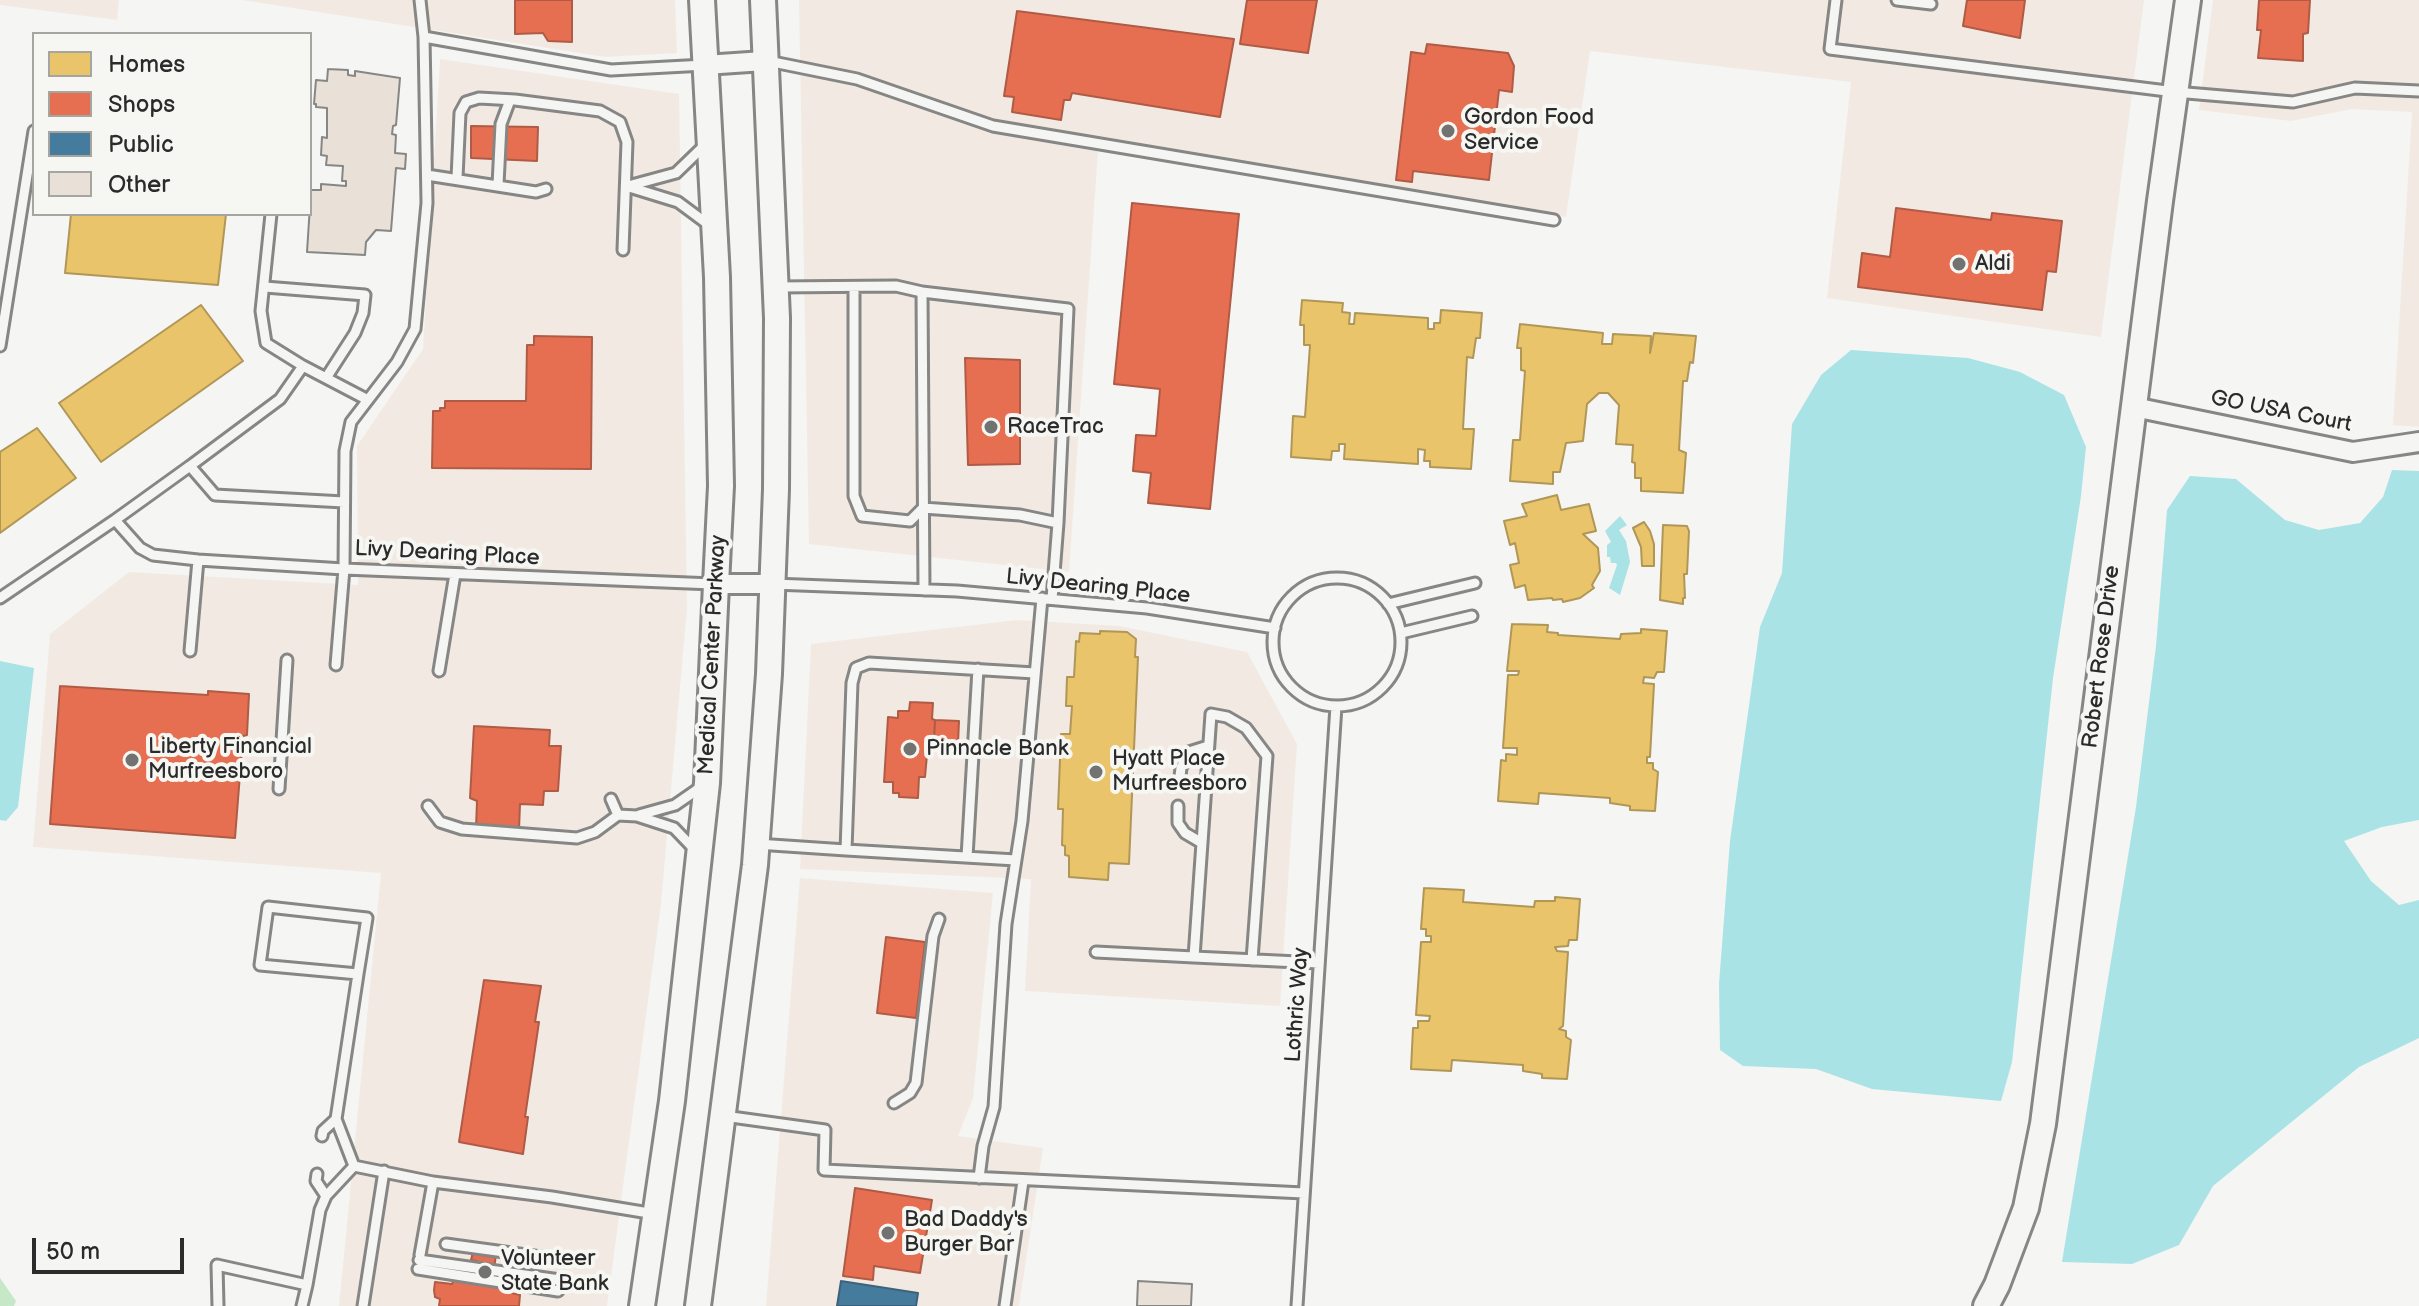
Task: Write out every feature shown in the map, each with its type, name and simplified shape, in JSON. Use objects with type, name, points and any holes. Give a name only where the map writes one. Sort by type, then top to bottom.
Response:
[{"type":"main road","name":"Medical Center Parkway","points":[[642,1306],[672,1101],[707,783],[721,486],[715,229],[702,0]]},
{"type":"main road","points":[[698,1306],[757,844],[773,584],[776,287],[763,0]]},
{"type":"main road","name":"Robert Rose Drive","points":[[1986,1306],[2026,1208],[2043,1124],[2188,0]]},
{"type":"street","points":[[705,65],[764,61]]},
{"type":"street","name":"GO USA Court","points":[[2134,407],[2353,452],[2419,442]]},
{"type":"street","points":[[716,584],[773,584]]},
{"type":"lane","name":"Livy Dearing Place","points":[[420,0],[424,37],[427,203],[415,329],[397,362],[351,422],[345,451],[344,569],[716,584]]},
{"type":"lane","points":[[1836,0],[1830,49],[2175,92],[2293,102],[2355,88],[2419,91]]},
{"type":"lane","points":[[1897,0],[1931,4]]},
{"type":"lane","points":[[424,37],[611,70],[705,65]]},
{"type":"lane","points":[[764,61],[857,79],[993,126],[1554,220]]},
{"type":"lane","points":[[457,178],[460,113],[466,102],[479,98],[510,100],[600,111],[620,122],[627,142],[623,250]]},
{"type":"lane","points":[[498,185],[501,124],[510,100]]},
{"type":"lane","points":[[626,186],[676,173],[710,140]]},
{"type":"lane","points":[[0,346],[32,144]]},
{"type":"lane","points":[[427,175],[536,192],[546,189]]},
{"type":"lane","points":[[626,186],[678,202],[715,229]]},
{"type":"lane","points":[[271,216],[261,311],[266,343],[368,400]]},
{"type":"lane","points":[[776,287],[896,286],[922,292],[1068,309],[1058,523],[1035,673],[1016,860],[1006,924],[994,1107],[983,1146],[979,1178]]},
{"type":"lane","points":[[265,287],[365,295],[363,313],[355,333],[326,378]]},
{"type":"lane","points":[[854,287],[854,496],[862,516],[910,521],[923,508],[1020,515],[1058,523]]},
{"type":"lane","points":[[922,292],[924,590]]},
{"type":"lane","points":[[0,598],[115,520],[280,399],[303,366]]},
{"type":"lane","points":[[190,466],[215,495],[344,502]]},
{"type":"lane","points":[[115,520],[140,548],[153,555],[344,569],[336,665]]},
{"type":"lane","points":[[190,651],[198,560]]},
{"type":"lane","points":[[439,671],[455,574]]},
{"type":"lane","points":[[1338,577],[1360,582],[1380,593],[1393,611],[1401,633],[1400,654],[1392,675],[1377,692],[1358,703],[1336,706],[1316,703],[1298,693],[1284,679],[1275,660],[1272,640],[1275,628],[1286,603],[1300,589],[1319,580],[1338,577]]},
{"type":"lane","points":[[1388,604],[1475,583]]},
{"type":"lane","name":"Livy Dearing Place","points":[[773,584],[1047,599],[1147,608],[1275,628]]},
{"type":"lane","points":[[1401,633],[1472,616]]},
{"type":"lane","points":[[279,789],[287,660]]},
{"type":"lane","points":[[846,850],[852,683],[856,668],[869,663],[1035,673]]},
{"type":"lane","points":[[967,857],[978,669]]},
{"type":"lane","name":"Lothric Way","points":[[1297,1306],[1336,706]]},
{"type":"lane","points":[[1194,957],[1211,714],[1227,717],[1246,728],[1267,756],[1252,960]]},
{"type":"lane","points":[[1179,784],[1181,768],[1189,752],[1208,746]]},
{"type":"lane","points":[[637,816],[675,805],[707,783]]},
{"type":"lane","points":[[611,799],[618,815]]},
{"type":"lane","points":[[428,806],[440,822],[462,829],[577,838],[595,832],[618,815],[637,816],[674,828],[699,854]]},
{"type":"lane","points":[[1178,806],[1178,823],[1185,833],[1202,843]]},
{"type":"lane","points":[[757,844],[1016,860]]},
{"type":"lane","points":[[354,1166],[336,1119],[367,918],[268,907],[260,965],[358,974]]},
{"type":"lane","points":[[894,1103],[910,1093],[916,1083],[933,936],[939,919]]},
{"type":"lane","points":[[1096,952],[1319,963]]},
{"type":"lane","points":[[724,1116],[825,1130],[824,1170],[1304,1193]]},
{"type":"lane","points":[[322,1136],[323,1131],[336,1119]]},
{"type":"lane","points":[[354,1166],[433,1182],[656,1214]]},
{"type":"lane","points":[[302,1306],[320,1210],[326,1196],[354,1166]]},
{"type":"lane","points":[[363,1306],[384,1171]]},
{"type":"lane","points":[[317,1174],[316,1181],[326,1196]]},
{"type":"lane","points":[[1005,1306],[1023,1181]]},
{"type":"lane","points":[[419,1261],[433,1182]]},
{"type":"lane","points":[[446,1244],[563,1260]]},
{"type":"lane","points":[[419,1261],[560,1280]]},
{"type":"lane","points":[[419,1261],[558,1291]]},
{"type":"lane","points":[[218,1306],[217,1265],[307,1285]]},
{"type":"shaded area","points":[[0,0],[119,0],[117,20],[0,5]]},
{"type":"shaded area","points":[[242,0],[675,0],[677,53],[605,57]]},
{"type":"shaded area","points":[[799,0],[2144,0],[2101,337],[1827,298],[1851,82],[1590,51],[1566,217],[1099,136],[1069,572],[809,544]]},
{"type":"shaded area","points":[[2213,0],[2419,0],[2419,427],[2393,425],[2412,112],[2352,109],[2291,121],[2199,110]]},
{"type":"shaded area","points":[[440,59],[679,94],[687,608],[661,904],[607,1306],[339,1306],[381,873],[33,847],[50,634],[129,572],[358,585],[357,446],[423,349]]},
{"type":"shaded area","points":[[1017,620],[1119,626],[1247,652],[1297,744],[1280,1006],[1025,991],[1031,879],[800,869],[811,644]]},
{"type":"shaded area","points":[[800,878],[993,893],[973,1098],[958,1136],[1043,1148],[1019,1306],[766,1306]]},
{"type":"green space","points":[[0,1278],[16,1301],[14,1306],[0,1306]]},
{"type":"water","points":[[1851,350],[1968,358],[2020,372],[2064,395],[2086,447],[2053,678],[2012,1062],[2001,1101],[1872,1089],[1816,1069],[1743,1066],[1720,1050],[1719,984],[1730,841],[1760,627],[1782,573],[1792,424],[1821,375]]},
{"type":"water","points":[[2392,470],[2419,471],[2419,820],[2382,827],[2344,841],[2371,881],[2399,905],[2419,900],[2419,1038],[2359,1067],[2213,1186],[2179,1245],[2132,1264],[2062,1262],[2136,807],[2156,646],[2167,510],[2190,476],[2236,479],[2285,520],[2319,530],[2360,523],[2383,497]]},
{"type":"water","points":[[1620,516],[1627,525],[1619,530],[1626,541],[1630,562],[1620,595],[1609,588],[1617,565],[1607,557],[1607,545],[1611,542],[1605,531]]},
{"type":"water","points":[[0,661],[34,668],[18,807],[6,821],[0,820]]},
{"type":"building: Homes","points":[[71,216],[226,216],[218,285],[65,273]]},
{"type":"building: Homes","points":[[1302,300],[1343,303],[1342,312],[1350,313],[1349,324],[1354,324],[1355,313],[1428,318],[1428,329],[1434,329],[1434,323],[1440,323],[1441,310],[1482,313],[1480,338],[1476,338],[1473,358],[1467,357],[1463,429],[1474,429],[1471,469],[1430,467],[1430,461],[1424,461],[1425,450],[1418,449],[1418,464],[1344,459],[1345,444],[1339,444],[1339,451],[1332,451],[1331,460],[1291,457],[1293,416],[1305,417],[1310,345],[1304,345],[1304,325],[1300,325]]},
{"type":"building: Homes","points":[[201,305],[243,361],[101,462],[59,403]]},
{"type":"building: Homes","points":[[1520,324],[1603,333],[1602,344],[1612,344],[1613,334],[1651,336],[1650,353],[1654,333],[1696,336],[1693,363],[1690,362],[1687,381],[1683,381],[1679,450],[1686,453],[1683,493],[1641,491],[1641,478],[1635,478],[1635,463],[1632,462],[1633,445],[1616,444],[1619,405],[1608,393],[1599,393],[1587,404],[1583,441],[1566,443],[1560,472],[1553,472],[1553,484],[1510,481],[1513,440],[1520,440],[1525,371],[1521,370],[1521,348],[1517,348]]},
{"type":"building: Homes","points":[[37,428],[76,478],[0,533],[0,452]]},
{"type":"building: Homes","points":[[1557,495],[1561,510],[1589,504],[1596,531],[1583,534],[1598,548],[1600,571],[1592,585],[1594,588],[1580,598],[1563,602],[1562,599],[1552,598],[1528,600],[1525,585],[1515,588],[1510,565],[1519,563],[1515,543],[1510,545],[1504,521],[1527,516],[1522,504]]},
{"type":"building: Homes","points":[[1644,522],[1654,544],[1654,566],[1642,566],[1641,547],[1633,528]]},
{"type":"building: Homes","points":[[1663,525],[1687,526],[1689,531],[1683,604],[1660,600]]},
{"type":"building: Homes","points":[[1512,624],[1548,625],[1547,632],[1558,635],[1620,639],[1621,634],[1641,633],[1641,629],[1667,631],[1664,672],[1657,672],[1654,678],[1644,677],[1643,683],[1654,684],[1650,757],[1647,757],[1647,763],[1653,763],[1653,769],[1658,772],[1655,811],[1630,810],[1630,806],[1610,803],[1610,798],[1539,793],[1538,804],[1498,801],[1501,760],[1506,761],[1506,754],[1517,755],[1517,748],[1503,748],[1508,675],[1518,675],[1519,671],[1507,671]]},
{"type":"building: Homes","name":"Hyatt Place Murfreesboro","points":[[1100,631],[1127,632],[1136,639],[1135,657],[1138,657],[1129,864],[1109,863],[1108,880],[1069,877],[1069,856],[1065,855],[1065,846],[1062,845],[1063,809],[1058,809],[1061,734],[1070,734],[1072,706],[1066,706],[1067,677],[1074,677],[1076,641],[1079,642],[1080,633],[1100,634]]},
{"type":"building: Homes","points":[[1424,888],[1464,890],[1463,902],[1534,907],[1535,901],[1555,901],[1555,897],[1580,899],[1577,940],[1569,940],[1568,946],[1555,947],[1557,951],[1568,952],[1563,1026],[1559,1029],[1566,1031],[1566,1037],[1571,1040],[1567,1079],[1542,1078],[1542,1074],[1523,1071],[1523,1065],[1452,1060],[1451,1071],[1411,1069],[1413,1028],[1418,1028],[1418,1021],[1429,1021],[1430,1016],[1416,1015],[1421,942],[1431,942],[1431,936],[1426,936],[1426,929],[1421,929]]},
{"type":"building: Shops","points":[[515,0],[572,0],[572,42],[548,41],[543,33],[515,34]]},
{"type":"building: Shops","points":[[1247,0],[1317,0],[1308,53],[1240,44]]},
{"type":"building: Shops","points":[[1967,0],[2025,0],[2020,38],[1963,26]]},
{"type":"building: Shops","points":[[2259,0],[2310,0],[2308,33],[2303,34],[2303,61],[2258,58],[2261,30],[2257,30]]},
{"type":"building: Shops","points":[[1017,11],[1234,39],[1220,117],[1072,93],[1070,100],[1064,100],[1061,120],[1012,112],[1014,97],[1004,96]]},
{"type":"building: Shops","name":"Gordon Food Service","points":[[1427,44],[1508,53],[1514,66],[1512,92],[1499,90],[1489,180],[1413,171],[1412,182],[1396,180],[1411,52],[1425,54]]},
{"type":"building: Shops","points":[[471,126],[538,127],[537,161],[471,158]]},
{"type":"building: Shops","points":[[1132,203],[1239,214],[1210,509],[1148,503],[1151,473],[1133,471],[1136,435],[1156,436],[1160,389],[1114,384]]},
{"type":"building: Shops","name":"Aldi","points":[[1896,208],[1991,220],[1992,213],[2062,221],[2056,272],[2047,271],[2042,310],[1858,287],[1862,253],[1890,257]]},
{"type":"building: Shops","points":[[534,336],[592,337],[591,469],[432,468],[433,411],[445,408],[445,401],[526,401],[527,345],[534,345]]},
{"type":"building: Shops","points":[[965,358],[1020,360],[1020,464],[968,465]]},
{"type":"building: Shops","points":[[60,686],[208,695],[208,691],[249,694],[235,838],[50,824]]},
{"type":"building: Shops","name":"Pinnacle Bank","points":[[910,702],[933,703],[932,719],[935,720],[933,755],[927,755],[925,777],[919,777],[918,798],[899,797],[899,793],[893,793],[893,782],[884,782],[888,717],[898,718],[898,711],[909,711]]},
{"type":"building: Shops","points":[[935,720],[959,721],[958,744],[934,743]]},
{"type":"building: Shops","points":[[474,726],[550,730],[549,746],[561,746],[558,791],[544,791],[543,805],[520,804],[519,830],[476,828],[477,801],[470,798]]},
{"type":"building: Shops","points":[[886,937],[925,942],[916,1018],[877,1013]]},
{"type":"building: Shops","points":[[484,980],[541,986],[523,1154],[459,1142]]},
{"type":"building: Shops","name":"Bad Daddy's Burger Bar","points":[[855,1188],[932,1200],[920,1273],[874,1266],[873,1280],[843,1276]]},
{"type":"building: Shops","name":"Volunteer State Bank","points":[[473,1252],[496,1254],[492,1286],[508,1287],[507,1292],[520,1295],[519,1306],[439,1306],[440,1299],[435,1297],[435,1282],[452,1284],[454,1280],[474,1283],[477,1261],[471,1260]]},
{"type":"building: Public","points":[[841,1281],[918,1293],[916,1306],[837,1306]]},
{"type":"building: Other","points":[[328,69],[348,70],[348,75],[355,76],[355,71],[400,78],[396,125],[392,134],[396,135],[395,153],[406,154],[405,169],[396,168],[391,231],[376,230],[366,242],[365,255],[307,252],[312,190],[321,190],[321,184],[346,186],[346,181],[342,181],[343,166],[326,165],[327,156],[321,155],[322,137],[327,138],[327,108],[314,104],[316,80],[327,81]]},
{"type":"building: Other","points":[[1138,1281],[1192,1284],[1191,1306],[1137,1306]]},
{"type":"place","name":"Gordon Food Service","points":[[1448,131]]},
{"type":"place","name":"Aldi","points":[[1959,264]]},
{"type":"place","name":"RaceTrac","points":[[991,427]]},
{"type":"place","name":"Pinnacle Bank","points":[[910,749]]},
{"type":"place","name":"Liberty Financial Murfreesboro","points":[[132,760]]},
{"type":"place","name":"Hyatt Place Murfreesboro","points":[[1096,772]]},
{"type":"place","name":"Bad Daddy's Burger Bar","points":[[888,1233]]},
{"type":"place","name":"Volunteer State Bank","points":[[485,1272]]}]
